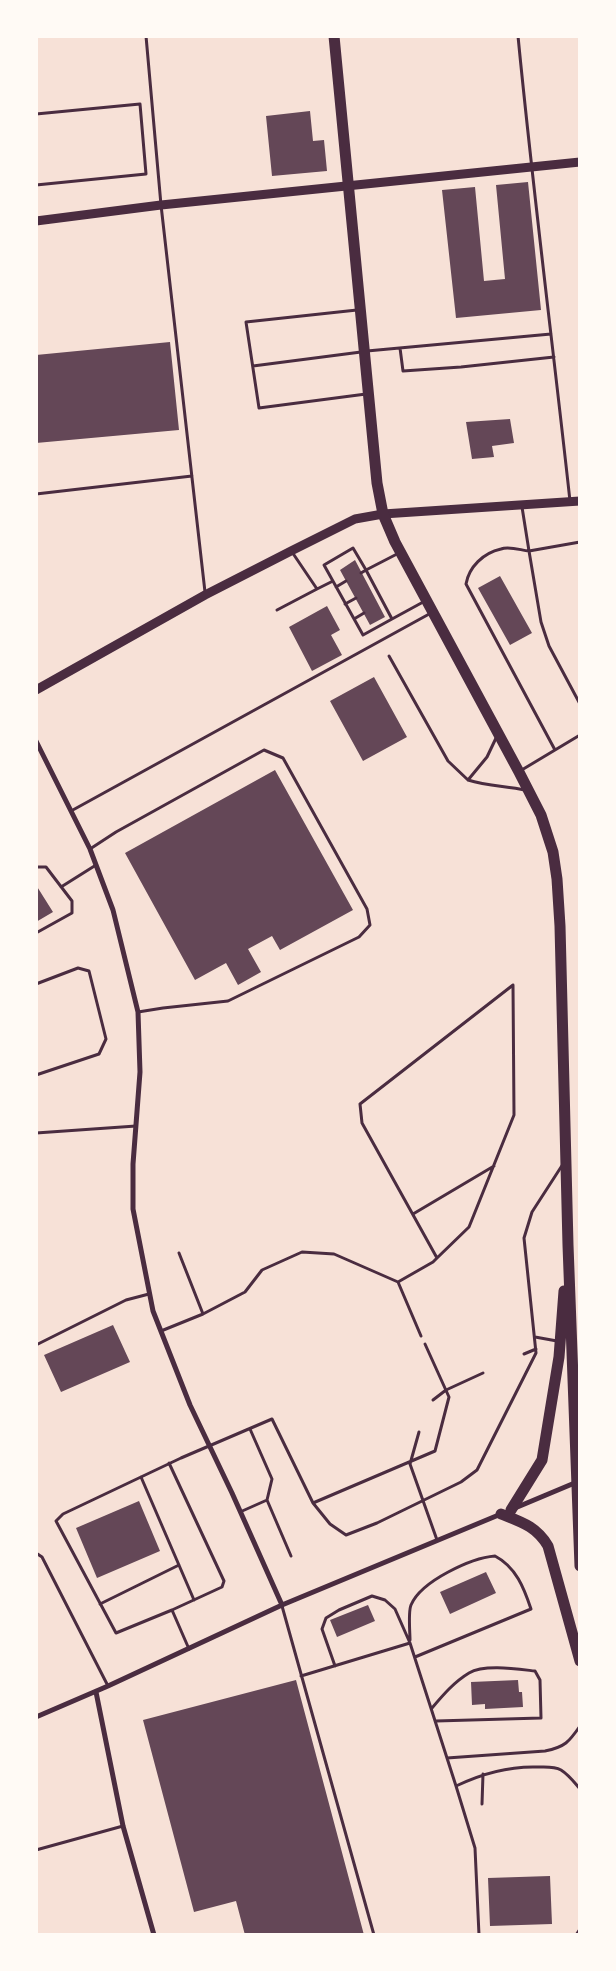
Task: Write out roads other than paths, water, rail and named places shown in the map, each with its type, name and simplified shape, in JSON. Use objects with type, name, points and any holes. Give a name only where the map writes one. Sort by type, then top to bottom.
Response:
[{"type":"main road","points":[[334,36],[377,483],[383,514],[400,552],[432,613],[520,772],[541,815],[553,852],[560,926],[568,1245],[580,1566]]},
{"type":"main road","points":[[568,1245],[560,1341],[542,1460],[506,1512],[541,1535],[548,1546],[580,1661]]},
{"type":"street","points":[[36,221],[162,204],[580,162]]},
{"type":"street","points":[[36,690],[205,595],[355,519],[383,514],[580,501]]},
{"type":"street","points":[[36,741],[90,849],[114,910],[138,1012],[140,1072],[133,1164],[133,1209],[153,1311],[190,1406],[282,1605]]},
{"type":"street","points":[[36,1717],[96,1692],[282,1605],[577,1482]]},
{"type":"street","points":[[96,1692],[123,1826],[154,1935]]},
{"type":"lane","points":[[146,36],[162,204],[205,595]]},
{"type":"lane","points":[[518,36],[530,167],[552,334],[570,502]]},
{"type":"lane","points":[[36,114],[140,104],[146,174],[36,184]]},
{"type":"lane","points":[[360,309],[246,322],[258,408],[368,394]]},
{"type":"lane","points":[[253,366],[364,351],[552,334]]},
{"type":"lane","points":[[400,348],[403,371],[554,357]]},
{"type":"lane","points":[[36,494],[192,476]]},
{"type":"lane","points":[[522,506],[541,622],[549,646],[580,704]]},
{"type":"lane","points":[[555,750],[466,584],[475,563],[501,548],[529,551],[580,542]]},
{"type":"lane","points":[[392,619],[354,548],[324,564],[363,635],[426,601]]},
{"type":"lane","points":[[291,551],[317,589]]},
{"type":"lane","points":[[361,573],[400,552]]},
{"type":"lane","points":[[277,610],[333,581]]},
{"type":"lane","points":[[336,587],[346,581]]},
{"type":"lane","points":[[370,589],[374,586]]},
{"type":"lane","points":[[345,604],[356,598]]},
{"type":"lane","points":[[378,605],[382,602]]},
{"type":"lane","points":[[354,619],[364,613]]},
{"type":"lane","points":[[71,811],[432,613]]},
{"type":"lane","points":[[389,656],[448,761],[468,780],[484,785],[507,786],[529,791]]},
{"type":"lane","points":[[468,780],[487,756],[498,734]]},
{"type":"lane","points":[[520,772],[580,736]]},
{"type":"lane","points":[[90,849],[116,832],[264,750],[282,758],[367,908],[370,925],[359,937],[228,1001],[138,1012]]},
{"type":"lane","points":[[61,887],[96,866]]},
{"type":"lane","points":[[36,867],[46,867],[72,901],[72,913],[36,934]]},
{"type":"lane","points":[[36,984],[78,968],[89,971],[106,1039],[99,1054],[36,1075]]},
{"type":"lane","points":[[398,1282],[437,1258],[470,1228],[514,1115],[513,985],[426,1055],[360,1104],[362,1123],[437,1258]]},
{"type":"lane","points":[[36,1133],[136,1126]]},
{"type":"lane","points":[[169,1463],[224,1581],[222,1587],[116,1633],[56,1521],[63,1514],[169,1463],[272,1419],[313,1503],[330,1524],[346,1535],[377,1523],[461,1482],[476,1470],[536,1353],[524,1238],[532,1212],[566,1158]]},
{"type":"lane","points":[[412,1214],[494,1166]]},
{"type":"lane","points":[[161,1331],[204,1314],[245,1292],[262,1270],[302,1252],[334,1254],[398,1282],[421,1336]]},
{"type":"lane","points":[[179,1253],[204,1314]]},
{"type":"lane","points":[[36,1345],[126,1300],[150,1293]]},
{"type":"lane","points":[[535,1337],[560,1341]]},
{"type":"lane","points":[[313,1503],[394,1468],[410,1464],[435,1451],[449,1397],[424,1344]]},
{"type":"lane","points":[[524,1354],[536,1349]]},
{"type":"lane","points":[[433,1400],[446,1390],[483,1373]]},
{"type":"lane","points":[[250,1429],[272,1479],[267,1500],[292,1556]]},
{"type":"lane","points":[[419,1432],[410,1464],[437,1540]]},
{"type":"lane","points":[[142,1476],[194,1600]]},
{"type":"lane","points":[[240,1512],[267,1500]]},
{"type":"lane","points":[[36,1553],[42,1557],[108,1686]]},
{"type":"lane","points":[[410,1643],[410,1606],[422,1591],[438,1578],[469,1562],[486,1556],[495,1556],[505,1561],[522,1583],[532,1609],[414,1657]]},
{"type":"lane","points":[[100,1604],[179,1565]]},
{"type":"lane","points":[[335,1666],[322,1629],[326,1618],[339,1610],[372,1596],[385,1600],[395,1609],[410,1643],[475,1848],[479,1935]]},
{"type":"lane","points":[[282,1605],[374,1935]]},
{"type":"lane","points":[[172,1610],[189,1649]]},
{"type":"lane","points":[[301,1676],[410,1643]]},
{"type":"lane","points":[[432,1709],[454,1684],[471,1672],[513,1668],[535,1671],[540,1680],[541,1718],[436,1721]]},
{"type":"lane","points":[[447,1758],[545,1751],[560,1748],[570,1740],[580,1726]]},
{"type":"lane","points":[[456,1786],[484,1774],[526,1766],[560,1769],[580,1789]]},
{"type":"lane","points":[[482,1804],[484,1774]]},
{"type":"lane","points":[[36,1850],[123,1826]]},
{"type":"lane","points":[[576,1935],[580,1930]]},
{"type":"lane","points":[[183,1935],[193,1935]]}]
